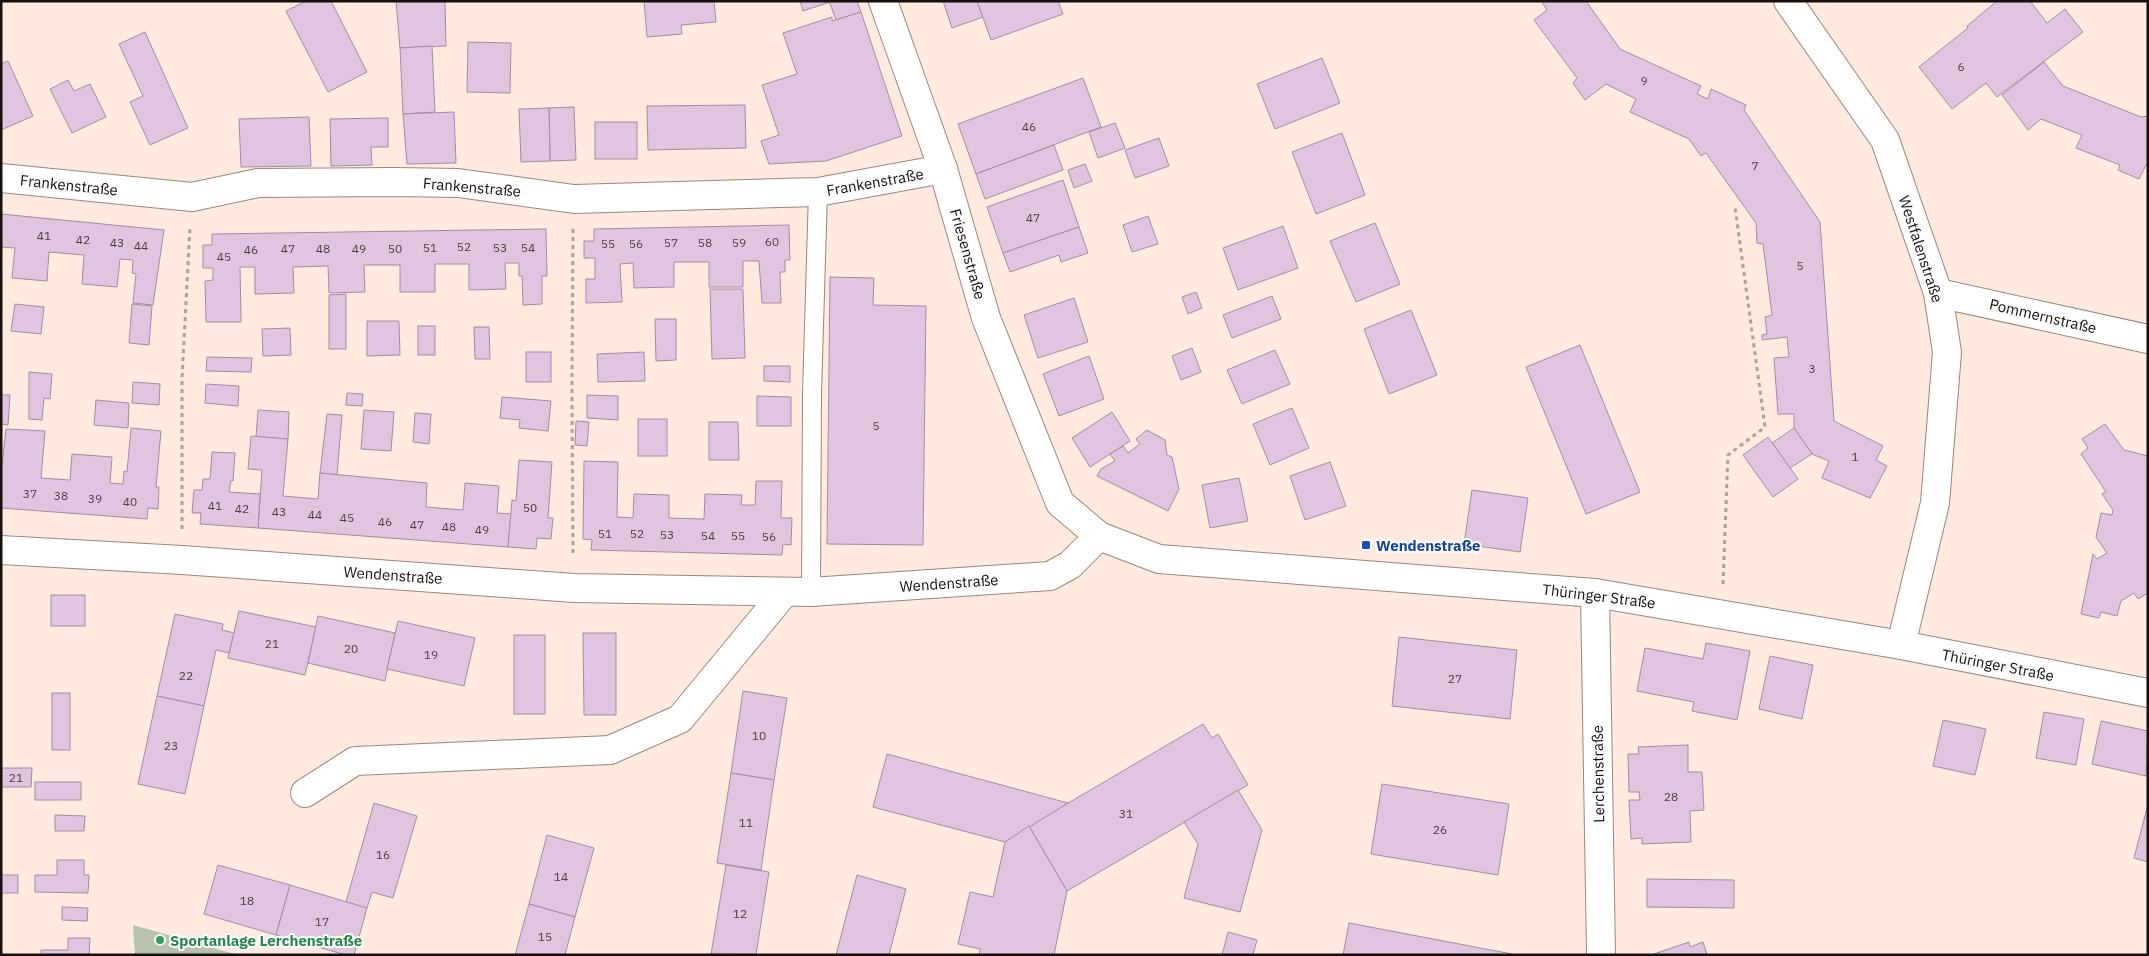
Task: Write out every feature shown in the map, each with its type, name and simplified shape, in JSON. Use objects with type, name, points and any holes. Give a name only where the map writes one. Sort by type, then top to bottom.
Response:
[{"type":"street","name":"Friesenstraße","points":[[883,1],[943,170],[986,318],[1060,503]]},
{"type":"street","name":"Westfalenstraße","points":[[1788,1],[1885,140],[1938,292],[1947,352],[1934,503],[1901,645]]},
{"type":"street","name":"Frankenstraße","points":[[1,178],[192,198],[258,183],[395,182],[458,183],[574,198],[818,192],[943,170]]},
{"type":"street","name":"Pommernstraße","points":[[1938,292],[2148,339]]},
{"type":"street","name":"Thüringer Straße","points":[[1060,503],[1099,536],[1159,559],[1595,593],[1901,645],[2148,693]]},
{"type":"street","name":"Wendenstraße","points":[[1,550],[182,560],[574,588],[784,593],[1050,576],[1070,565],[1099,536]]},
{"type":"street","points":[[306,793],[355,761],[610,750],[680,719],[784,593]]},
{"type":"street","name":"Lerchenstraße","points":[[1595,593],[1601,955]]},
{"type":"lane","points":[[812,592],[812,393],[818,192]]},
{"type":"path","points":[[182,560],[182,379],[192,198]]},
{"type":"path","points":[[574,198],[572,390],[574,588]]},
{"type":"path","points":[[1722,614],[1728,455],[1765,427],[1735,207]]},
{"type":"green space","name":"Sportanlage Lerchenstraße","points":[[133,925],[238,955],[135,955]]},
{"type":"building","points":[[306,1],[331,1],[367,72],[328,92],[286,11]]},
{"type":"building","points":[[396,1],[445,1],[446,46],[400,48]]},
{"type":"building","points":[[644,1],[714,1],[716,22],[681,25],[682,34],[647,37]]},
{"type":"building","points":[[800,1],[829,1],[830,2],[803,11]]},
{"type":"building","points":[[829,1],[857,1],[861,12],[836,20]]},
{"type":"building","points":[[943,1],[977,1],[983,17],[952,28]]},
{"type":"building","points":[[977,1],[1058,1],[1063,14],[991,40]]},
{"type":"building","points":[[1541,1],[1586,1],[1620,49],[1701,86],[1697,94],[1708,99],[1711,89],[1746,105],[1744,110],[1820,222],[1834,421],[1883,446],[1876,460],[1887,466],[1870,498],[1822,478],[1829,461],[1812,454],[1794,428],[1794,414],[1778,414],[1774,358],[1789,357],[1787,337],[1762,340],[1762,335],[1767,334],[1765,317],[1772,315],[1763,244],[1757,243],[1756,223],[1706,153],[1701,156],[1689,139],[1630,112],[1636,99],[1606,84],[1585,100],[1573,83],[1577,78],[1534,20],[1547,10]]},
{"type":"building","points":[[1997,1],[2030,1],[2047,23],[2065,9],[2083,32],[1997,97],[1986,83],[1952,109],[1919,67],[1968,28],[1967,26]]},
{"type":"building","points":[[861,12],[902,136],[826,161],[769,164],[761,141],[779,135],[762,85],[797,74],[783,33],[832,17],[832,21]]},
{"type":"building","points":[[145,32],[188,128],[150,145],[130,102],[143,96],[119,44]]},
{"type":"building","points":[[468,42],[511,43],[510,93],[467,92]]},
{"type":"building","points":[[432,46],[435,112],[403,114],[400,48]]},
{"type":"building","points":[[1322,58],[1340,103],[1275,129],[1257,84]]},
{"type":"building","points":[[8,61],[33,116],[1,130],[1,64]]},
{"type":"building","points":[[2044,62],[2063,86],[2141,117],[2148,116],[2148,161],[2139,179],[2118,170],[2120,165],[2076,148],[2082,135],[2041,119],[2028,130],[2002,95]]},
{"type":"building","points":[[1083,78],[1101,127],[976,174],[958,124]]},
{"type":"building","points":[[68,80],[74,91],[90,84],[106,117],[72,133],[50,89]]},
{"type":"building","points":[[745,105],[746,148],[648,150],[647,106]]},
{"type":"building","points":[[574,107],[576,160],[550,161],[549,108]]},
{"type":"building","points":[[549,108],[550,161],[521,162],[519,109]]},
{"type":"building","points":[[454,112],[456,163],[407,164],[403,114]]},
{"type":"building","points":[[309,117],[311,166],[241,167],[239,119]]},
{"type":"building","points":[[388,118],[388,147],[371,147],[372,165],[331,166],[330,119]]},
{"type":"building","points":[[595,122],[637,122],[637,159],[595,159]]},
{"type":"building","points":[[1115,123],[1125,148],[1098,158],[1089,132]]},
{"type":"building","points":[[1342,133],[1365,195],[1316,214],[1292,152]]},
{"type":"building","points":[[1159,138],[1169,166],[1135,178],[1125,150]]},
{"type":"building","points":[[1054,145],[1063,170],[985,199],[976,174]]},
{"type":"building","points":[[1085,164],[1092,181],[1074,188],[1068,170]]},
{"type":"building","points":[[1063,180],[1079,227],[1003,253],[987,207]]},
{"type":"building","points":[[1,214],[164,230],[153,305],[133,303],[136,274],[132,273],[133,260],[120,259],[117,287],[82,284],[84,255],[49,252],[47,281],[12,278],[15,248],[1,247]]},
{"type":"building","points":[[1148,216],[1158,244],[1132,252],[1123,225]]},
{"type":"building","points":[[1375,223],[1400,284],[1356,302],[1330,241]]},
{"type":"building","points":[[789,225],[790,260],[785,260],[785,272],[780,272],[781,303],[762,303],[759,261],[743,261],[743,287],[709,287],[709,262],[674,262],[674,287],[634,288],[633,263],[620,264],[622,302],[586,303],[586,279],[595,279],[595,258],[584,258],[584,241],[594,241],[594,229]]},
{"type":"building","points":[[1283,226],[1298,268],[1238,290],[1223,248]]},
{"type":"building","points":[[1079,227],[1088,253],[1061,262],[1059,255],[1010,272],[1003,253]]},
{"type":"building","points":[[546,229],[547,276],[542,276],[542,304],[523,305],[522,276],[519,276],[519,263],[505,263],[506,289],[469,290],[469,264],[435,264],[435,292],[400,292],[400,265],[364,265],[365,292],[329,293],[328,266],[293,267],[294,293],[255,294],[255,267],[240,267],[241,322],[206,322],[205,281],[213,280],[213,268],[203,268],[203,245],[212,245],[212,234]]},
{"type":"building","points":[[830,277],[874,278],[873,305],[926,306],[923,545],[827,544]]},
{"type":"building","points":[[710,289],[743,289],[745,358],[712,359]]},
{"type":"building","points":[[1196,292],[1202,308],[1188,314],[1182,297]]},
{"type":"building","points":[[346,294],[346,349],[329,349],[329,295]]},
{"type":"building","points":[[1272,296],[1281,319],[1232,338],[1223,315]]},
{"type":"building","points":[[1074,298],[1088,342],[1038,358],[1024,315]]},
{"type":"building","points":[[15,304],[44,307],[41,334],[11,331]]},
{"type":"building","points":[[132,304],[152,306],[149,345],[129,343]]},
{"type":"building","points":[[1411,310],[1437,375],[1389,394],[1364,329]]},
{"type":"building","points":[[655,319],[676,319],[676,360],[656,361]]},
{"type":"building","points":[[367,321],[399,321],[400,355],[367,356]]},
{"type":"building","points":[[418,326],[435,326],[435,355],[418,355]]},
{"type":"building","points":[[474,327],[489,327],[490,359],[475,359]]},
{"type":"building","points":[[290,328],[291,355],[263,356],[262,329]]},
{"type":"building","points":[[1580,345],[1640,492],[1586,514],[1526,367]]},
{"type":"building","points":[[1192,348],[1201,372],[1181,380],[1172,356]]},
{"type":"building","points":[[1275,350],[1290,384],[1242,404],[1227,370]]},
{"type":"building","points":[[526,352],[551,352],[551,382],[526,382]]},
{"type":"building","points":[[644,352],[645,381],[598,382],[597,354]]},
{"type":"building","points":[[1089,356],[1104,399],[1059,416],[1043,374]]},
{"type":"building","points":[[207,357],[252,358],[251,372],[206,371]]},
{"type":"building","points":[[764,366],[790,366],[790,382],[764,381]]},
{"type":"building","points":[[29,372],[52,374],[50,399],[44,398],[42,420],[29,419]]},
{"type":"building","points":[[133,382],[160,384],[159,405],[132,403]]},
{"type":"building","points":[[206,384],[239,386],[238,406],[205,403]]},
{"type":"building","points":[[347,393],[363,394],[362,406],[346,405]]},
{"type":"building","points":[[1,395],[10,395],[8,425],[1,424]]},
{"type":"building","points":[[587,395],[618,396],[618,420],[587,418]]},
{"type":"building","points":[[757,396],[791,397],[791,426],[757,426]]},
{"type":"building","points":[[502,397],[551,401],[548,431],[519,428],[520,420],[500,418]]},
{"type":"building","points":[[96,400],[129,403],[128,428],[94,425]]},
{"type":"building","points":[[1292,408],[1309,448],[1270,465],[1253,424]]},
{"type":"building","points":[[258,410],[289,412],[288,439],[256,437]]},
{"type":"building","points":[[364,410],[394,412],[391,451],[361,449]]},
{"type":"building","points":[[1112,412],[1130,441],[1090,467],[1072,438]]},
{"type":"building","points":[[415,413],[431,414],[429,444],[413,442]]},
{"type":"building","points":[[327,414],[342,415],[337,475],[320,473]]},
{"type":"building","points":[[638,419],[667,419],[667,456],[638,456]]},
{"type":"building","points":[[576,421],[589,422],[587,446],[575,445]]},
{"type":"building","points":[[709,422],[738,422],[739,460],[709,460]]},
{"type":"building","points":[[2105,424],[2124,450],[2148,456],[2148,593],[2138,599],[2134,593],[2121,601],[2117,616],[2101,612],[2099,618],[2081,614],[2093,554],[2097,559],[2107,553],[2096,537],[2101,513],[2112,515],[2113,510],[2102,494],[2106,492],[2081,454],[2088,448],[2082,439]]},
{"type":"building","points":[[131,428],[161,431],[156,487],[159,487],[158,509],[148,508],[147,519],[1,508],[1,474],[6,429],[45,431],[41,478],[70,480],[72,454],[112,457],[110,483],[123,484],[124,471],[127,472]]},
{"type":"building","points":[[1794,428],[1812,454],[1790,468],[1772,443]]},
{"type":"building","points":[[1147,430],[1165,440],[1167,455],[1172,457],[1179,489],[1168,511],[1097,476],[1101,469],[1115,461],[1110,454],[1123,446],[1128,453],[1140,444],[1136,439]]},
{"type":"building","points":[[251,436],[288,439],[283,496],[318,499],[320,473],[427,483],[426,507],[463,510],[465,483],[499,486],[497,513],[511,514],[508,547],[258,528],[262,470],[248,469]]},
{"type":"building","points":[[1768,437],[1798,479],[1773,497],[1743,455]]},
{"type":"building","points":[[212,452],[235,453],[233,481],[231,480],[229,492],[260,494],[258,528],[200,524],[201,513],[192,513],[194,490],[202,490],[203,479],[210,479]]},
{"type":"building","points":[[519,460],[552,462],[548,518],[553,518],[551,539],[537,538],[536,549],[508,547],[512,500],[516,501]]},
{"type":"building","points":[[584,461],[618,462],[617,517],[633,518],[634,494],[669,495],[669,518],[704,519],[705,494],[742,495],[741,505],[755,505],[756,481],[782,481],[781,518],[792,518],[791,545],[783,544],[782,555],[591,550],[592,540],[583,539]]},
{"type":"building","points":[[1330,462],[1346,506],[1305,520],[1290,476]]},
{"type":"building","points":[[1239,478],[1248,521],[1210,528],[1202,485]]},
{"type":"building","points":[[1472,490],[1528,498],[1520,552],[1464,544]]},
{"type":"building","points":[[51,595],[85,595],[85,626],[51,626]]},
{"type":"building","points":[[239,611],[316,627],[305,675],[228,658]]},
{"type":"building","points":[[175,614],[223,624],[222,630],[234,633],[229,653],[216,650],[204,706],[157,696]]},
{"type":"building","points":[[318,616],[395,633],[385,681],[308,663]]},
{"type":"building","points":[[398,621],[475,638],[464,686],[387,669]]},
{"type":"building","points":[[583,633],[616,633],[616,715],[584,715]]},
{"type":"building","points":[[514,635],[545,635],[545,714],[514,714]]},
{"type":"building","points":[[1399,637],[1517,650],[1510,719],[1392,706]]},
{"type":"building","points":[[1706,643],[1750,651],[1737,720],[1692,711],[1694,702],[1637,691],[1645,648],[1703,659]]},
{"type":"building","points":[[1770,656],[1813,665],[1802,719],[1759,709]]},
{"type":"building","points":[[743,691],[787,698],[774,780],[731,773]]},
{"type":"building","points":[[52,693],[70,693],[70,750],[52,750]]},
{"type":"building","points":[[157,696],[204,706],[185,794],[138,784]]},
{"type":"building","points":[[2044,712],[2084,719],[2076,765],[2036,758]]},
{"type":"building","points":[[1943,720],[1986,729],[1975,775],[1933,766]]},
{"type":"building","points":[[2101,721],[2148,731],[2146,776],[2092,764]]},
{"type":"building","points":[[1203,724],[1212,738],[1218,734],[1248,785],[1067,891],[1029,826]]},
{"type":"building","points":[[1688,745],[1688,772],[1702,772],[1704,810],[1690,811],[1691,842],[1642,844],[1642,838],[1631,839],[1629,800],[1640,800],[1639,792],[1629,792],[1628,754],[1639,754],[1638,747]]},
{"type":"building","points":[[887,754],[1068,803],[1005,842],[873,807]]},
{"type":"building","points":[[1,768],[32,768],[31,787],[1,787]]},
{"type":"building","points":[[731,773],[774,780],[761,870],[717,863]]},
{"type":"building","points":[[35,782],[81,782],[81,800],[35,800]]},
{"type":"building","points":[[1382,784],[1509,804],[1498,875],[1371,854]]},
{"type":"building","points":[[1238,790],[1262,830],[1240,912],[1184,898],[1198,844],[1184,822]]},
{"type":"building","points":[[374,803],[417,816],[393,898],[372,892],[367,908],[346,902]]},
{"type":"building","points":[[2148,808],[2148,862],[2134,858]]},
{"type":"building","points":[[55,815],[85,816],[84,831],[55,831]]},
{"type":"building","points":[[1029,826],[1067,891],[1054,955],[979,955],[980,949],[958,944],[970,892],[993,897],[1005,842]]},
{"type":"building","points":[[547,835],[594,848],[575,917],[529,904]]},
{"type":"building","points":[[57,860],[84,860],[84,875],[89,875],[88,893],[35,892],[35,875],[57,875]]},
{"type":"building","points":[[218,865],[290,885],[276,935],[204,914]]},
{"type":"building","points":[[726,865],[769,872],[756,955],[711,954]]},
{"type":"building","points":[[1,875],[18,875],[18,893],[1,893]]},
{"type":"building","points":[[857,875],[906,889],[889,955],[836,955]]},
{"type":"building","points":[[1647,879],[1734,880],[1734,908],[1647,907]]},
{"type":"building","points":[[290,885],[367,908],[354,955],[346,955],[276,935]]},
{"type":"building","points":[[529,904],[575,917],[565,955],[515,955]]},
{"type":"building","points":[[62,907],[88,908],[87,921],[62,920]]},
{"type":"building","points":[[1349,923],[1512,954],[1512,955],[1343,955]]},
{"type":"building","points":[[1228,932],[1257,940],[1253,955],[1222,955]]},
{"type":"building","points":[[68,938],[90,938],[89,955],[41,955],[41,950],[68,950]]},
{"type":"building","points":[[1689,942],[1690,947],[1703,942],[1707,955],[1651,955]]},
{"type":"place","name":"Wendenstraße","points":[[1366,545]]},
{"type":"place","name":"Sportanlage Lerchenstraße","points":[[160,940]]}]
